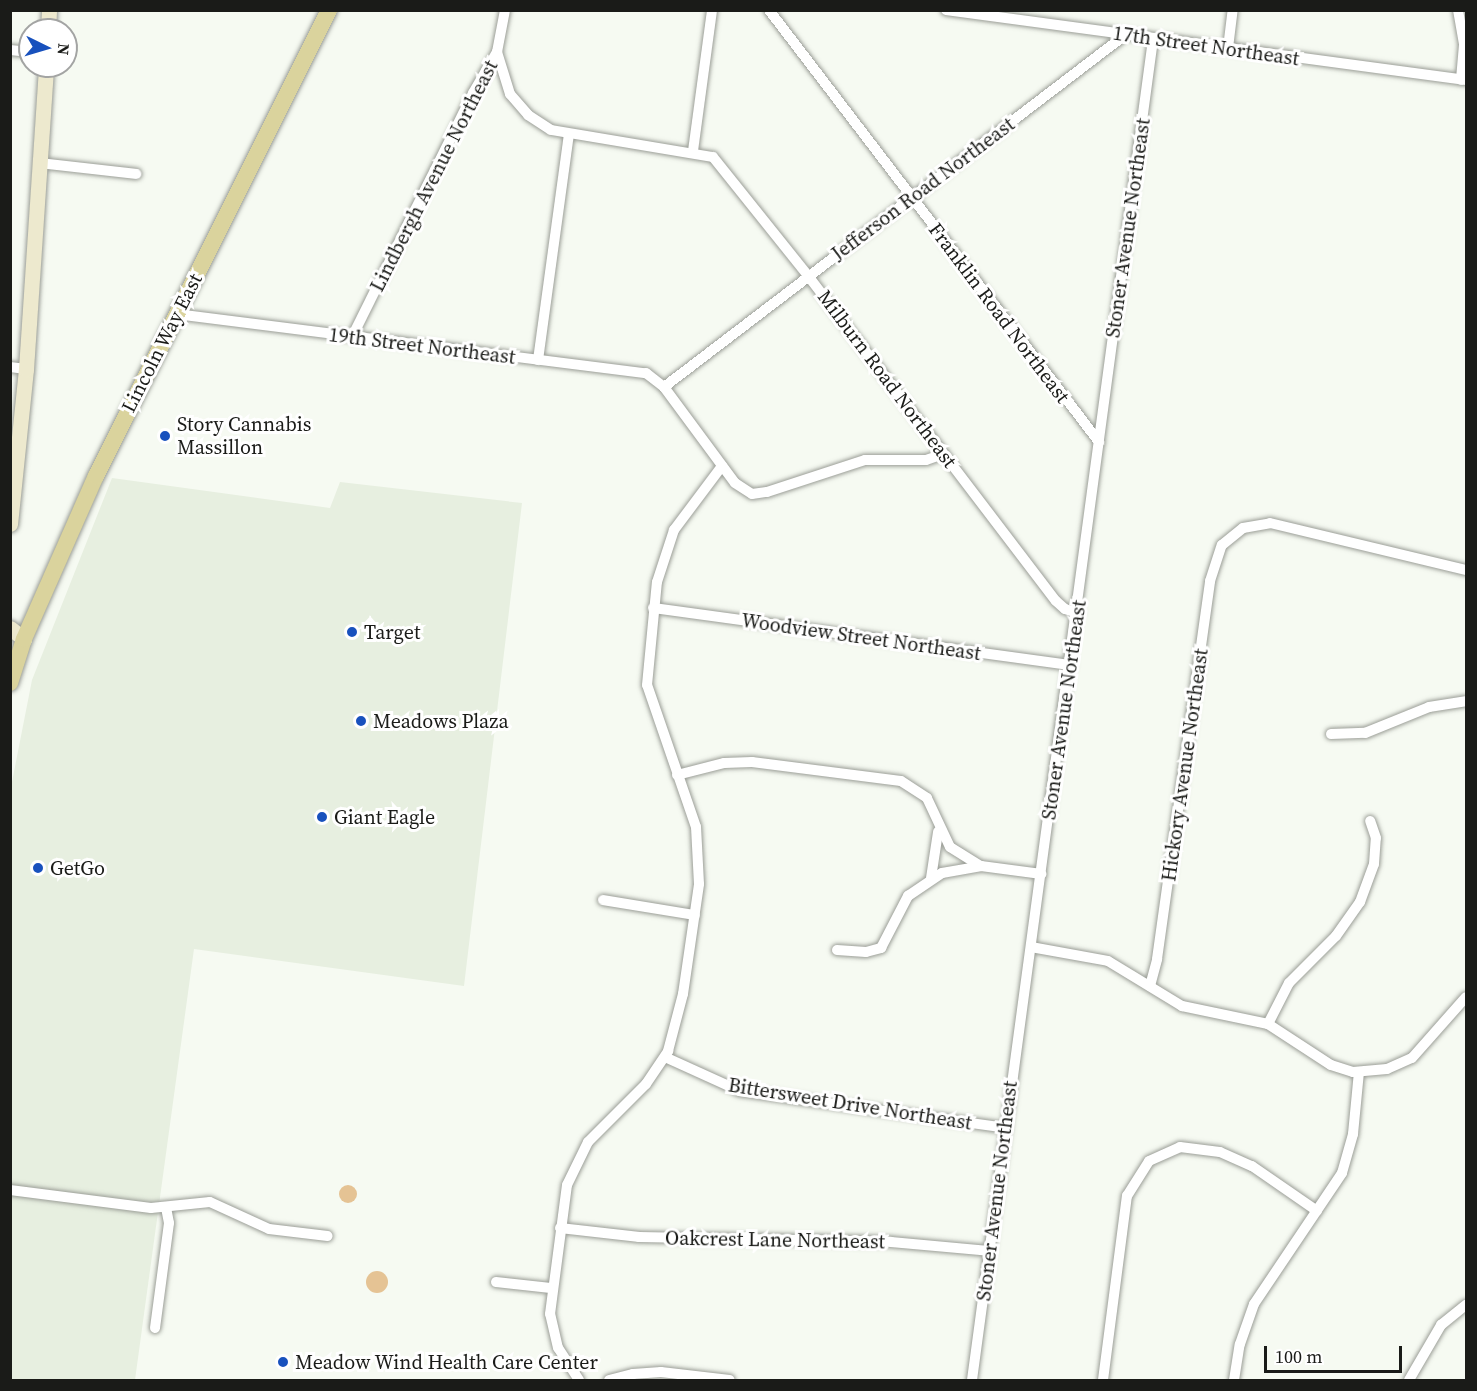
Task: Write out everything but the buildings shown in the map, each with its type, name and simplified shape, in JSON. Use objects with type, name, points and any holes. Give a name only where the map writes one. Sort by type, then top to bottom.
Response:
[{"type":"main road","name":"Lincoln Way East","points":[[12,675],[17,634],[329,10]]},
{"type":"street","name":"Lindbergh Avenue Northeast","points":[[352,337],[473,93],[497,52],[505,10]]},
{"type":"street","points":[[693,151],[712,10]]},
{"type":"street","name":"Franklin Road Northeast","points":[[769,10],[911,199],[1099,442]]},
{"type":"street","name":"17th Street Northeast","points":[[946,10],[1464,80]]},
{"type":"street","points":[[1228,48],[1233,10]]},
{"type":"street","points":[[1458,10],[1464,45],[1464,80]]},
{"type":"street","name":"Jefferson Road Northeast","points":[[664,387],[1125,35]]},
{"type":"street","name":"Stoner Avenue Northeast","points":[[972,1380],[1153,39]]},
{"type":"street","name":"Milburn Road Northeast","points":[[497,52],[500,70],[518,105],[539,124],[569,135],[693,151],[713,157],[810,276],[1056,601],[1066,610],[1077,612]]},
{"type":"street","points":[[10,524],[18,368],[40,163],[45,78]]},
{"type":"street","points":[[538,360],[569,135]]},
{"type":"street","points":[[40,163],[136,174]]},
{"type":"street","name":"19th Street Northeast","points":[[176,314],[646,373],[664,387]]},
{"type":"street","points":[[664,387],[722,466],[743,490],[758,494],[865,460],[926,460],[943,454]]},
{"type":"street","points":[[579,1380],[556,1342],[550,1314],[551,1288],[567,1185],[577,1158],[595,1133],[646,1084],[665,1057],[678,1020],[695,915],[700,846],[647,685],[653,608],[669,539],[722,466]]},
{"type":"street","name":"Hickory Avenue Northeast","points":[[1150,986],[1157,959],[1210,581],[1222,545],[1243,528],[1270,523],[1467,570]]},
{"type":"street","name":"Woodview Street Northeast","points":[[653,608],[1070,665]]},
{"type":"street","points":[[1331,734],[1365,733],[1429,707],[1467,701]]},
{"type":"street","points":[[677,775],[717,764],[752,762],[894,780],[922,793],[938,829],[953,850],[981,866]]},
{"type":"street","points":[[1268,1024],[1289,983],[1336,936],[1360,902],[1374,864],[1376,838],[1370,821]]},
{"type":"street","points":[[931,878],[938,829]]},
{"type":"street","points":[[837,950],[866,952],[881,948],[908,896],[931,878],[981,866],[1041,874]]},
{"type":"street","points":[[603,900],[695,915]]},
{"type":"street","points":[[1031,947],[1108,961],[1169,1000],[1195,1011],[1268,1024],[1331,1065],[1359,1072],[1387,1070],[1412,1058],[1462,1010],[1467,997]]},
{"type":"street","name":"Bittersweet Drive Northeast","points":[[665,1057],[740,1091],[1005,1128]]},
{"type":"street","points":[[1234,1380],[1240,1344],[1254,1304],[1317,1211],[1347,1161],[1359,1072]]},
{"type":"street","points":[[1103,1380],[1127,1196],[1149,1161],[1180,1147],[1220,1152],[1252,1166],[1317,1211]]},
{"type":"street","points":[[10,1190],[151,1208],[210,1203],[269,1229],[328,1236]]},
{"type":"street","points":[[155,1328],[169,1222],[166,1207]]},
{"type":"street","name":"Oakcrest Lane Northeast","points":[[560,1228],[639,1237],[902,1243],[990,1251]]},
{"type":"street","points":[[496,1282],[551,1288]]},
{"type":"street","points":[[1409,1380],[1441,1325],[1467,1305]]},
{"type":"street","points":[[609,1380],[633,1374],[661,1372],[730,1380]]},
{"type":"shaded area","points":[[112,478],[330,508],[340,482],[522,503],[464,986],[194,949],[135,1380],[11,1380],[11,787],[32,680]]},
{"type":"shaded area","points":[[348,1185],[354,1188],[357,1194],[354,1200],[348,1203],[342,1200],[339,1194],[342,1188]]},
{"type":"shaded area","points":[[377,1271],[385,1274],[388,1282],[385,1290],[377,1293],[369,1290],[366,1282],[369,1274]]},
{"type":"place","name":"Story Cannabis Massillon","points":[[165,436]]},
{"type":"place","name":"Target","points":[[352,632]]},
{"type":"place","name":"Meadows Plaza","points":[[361,721]]},
{"type":"place","name":"Giant Eagle","points":[[322,817]]},
{"type":"place","name":"GetGo","points":[[38,868]]},
{"type":"place","name":"Meadow Wind Health Care Center","points":[[283,1362]]}]
